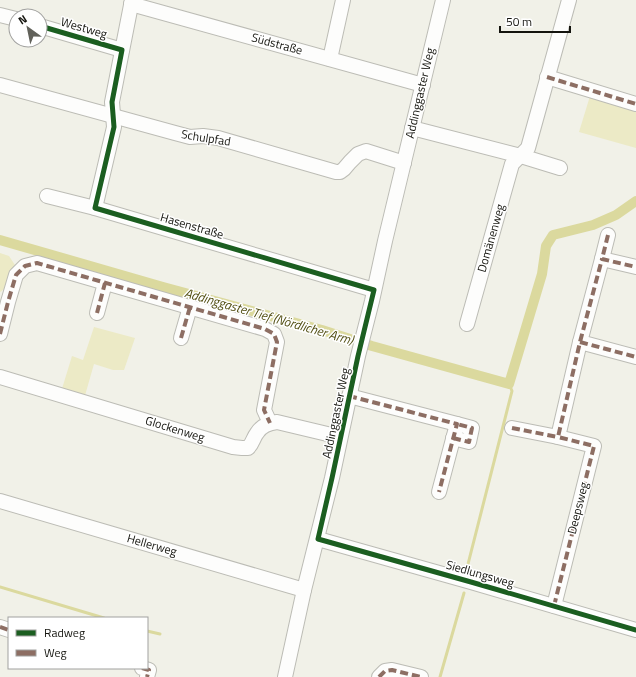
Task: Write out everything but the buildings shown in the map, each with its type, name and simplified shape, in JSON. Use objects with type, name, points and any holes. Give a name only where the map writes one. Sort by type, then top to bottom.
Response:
[{"type":"street","points":[[330,59],[342,0]]},
{"type":"street","name":"Addinggaster Weg","points":[[285,677],[304,590],[318,539],[332,478],[363,334],[443,0]]},
{"type":"street","name":"Domänenweg","points":[[467,324],[512,164],[528,148],[569,0]]},
{"type":"street","points":[[96,208],[114,126],[112,102],[131,2]]},
{"type":"street","name":"Südstraße","points":[[131,2],[423,85]]},
{"type":"street","name":"Westweg","points":[[48,28],[122,50]]},
{"type":"street","points":[[547,77],[636,104]]},
{"type":"street","name":"Schulpfad","points":[[0,85],[190,137],[203,136],[218,138],[336,172],[340,172],[358,154],[366,151],[404,163]]},
{"type":"street","points":[[412,128],[521,156],[560,168]]},
{"type":"street","name":"Hasenstraße","points":[[47,196],[96,208],[374,290]]},
{"type":"street","points":[[558,437],[580,342],[608,235]]},
{"type":"street","points":[[602,259],[636,267]]},
{"type":"street","points":[[0,334],[4,301],[16,275],[25,266],[37,263],[265,329],[274,334],[277,342],[264,410],[270,423],[277,422],[340,437]]},
{"type":"street","points":[[97,313],[105,283]]},
{"type":"street","points":[[181,338],[190,307]]},
{"type":"street","points":[[580,342],[636,357]]},
{"type":"street","name":"Glockenweg","points":[[0,378],[242,448],[248,448],[252,444],[257,432],[263,426],[270,423]]},
{"type":"street","points":[[349,396],[457,424],[439,492]]},
{"type":"street","name":"Deepsweg","points":[[512,428],[594,446],[554,606]]},
{"type":"street","name":"Hellerweg","points":[[0,501],[304,590]]},
{"type":"street","name":"Siedlungsweg","points":[[318,539],[636,630]]},
{"type":"street","points":[[146,669],[149,670],[148,677]]},
{"type":"street","points":[[379,677],[385,671],[392,670],[421,677]]},
{"type":"shaded area","points":[[590,96],[627,107],[636,112],[636,148],[579,132]]},
{"type":"shaded area","points":[[0,253],[9,256],[15,265],[8,284],[0,292]]},
{"type":"shaded area","points":[[94,327],[135,338],[124,370],[113,370],[94,364],[84,399],[61,392],[72,356],[83,360]]},
{"type":"waterway","name":"Addinggaster Tief (Nördlicher Arm)","points":[[0,240],[509,384],[542,274],[546,246],[553,235],[593,225],[616,215],[636,201]]},
{"type":"waterway","points":[[467,568],[512,391],[509,384]]},
{"type":"waterway","points":[[0,587],[101,617]]},
{"type":"waterway","points":[[440,677],[464,593]]},
{"type":"waterway","points":[[148,631],[160,634]]},
{"type":"marked path","points":[[547,77],[636,104]]},
{"type":"marked path","points":[[608,235],[602,259],[636,267]]},
{"type":"marked path","points":[[554,606],[594,446],[558,437],[580,342],[602,259]]},
{"type":"marked path","points":[[0,334],[16,275],[25,266],[37,263],[265,329],[274,334],[277,342],[264,410],[270,423]]},
{"type":"marked path","points":[[97,313],[105,283]]},
{"type":"marked path","points":[[181,338],[190,307]]},
{"type":"marked path","points":[[580,342],[636,357]]},
{"type":"marked path","points":[[349,396],[457,424],[439,492]]},
{"type":"marked path","points":[[453,438],[469,442],[472,428],[457,424]]},
{"type":"marked path","points":[[512,428],[558,437]]},
{"type":"marked path","points":[[0,627],[8,630]]},
{"type":"marked path","points":[[146,669],[149,670],[147,677]]},
{"type":"marked path","points":[[379,677],[385,671],[392,670],[421,677]]},
{"type":"cycle path","points":[[48,28],[122,50],[112,102],[114,127],[95,208],[374,290],[318,539],[636,630]]}]
